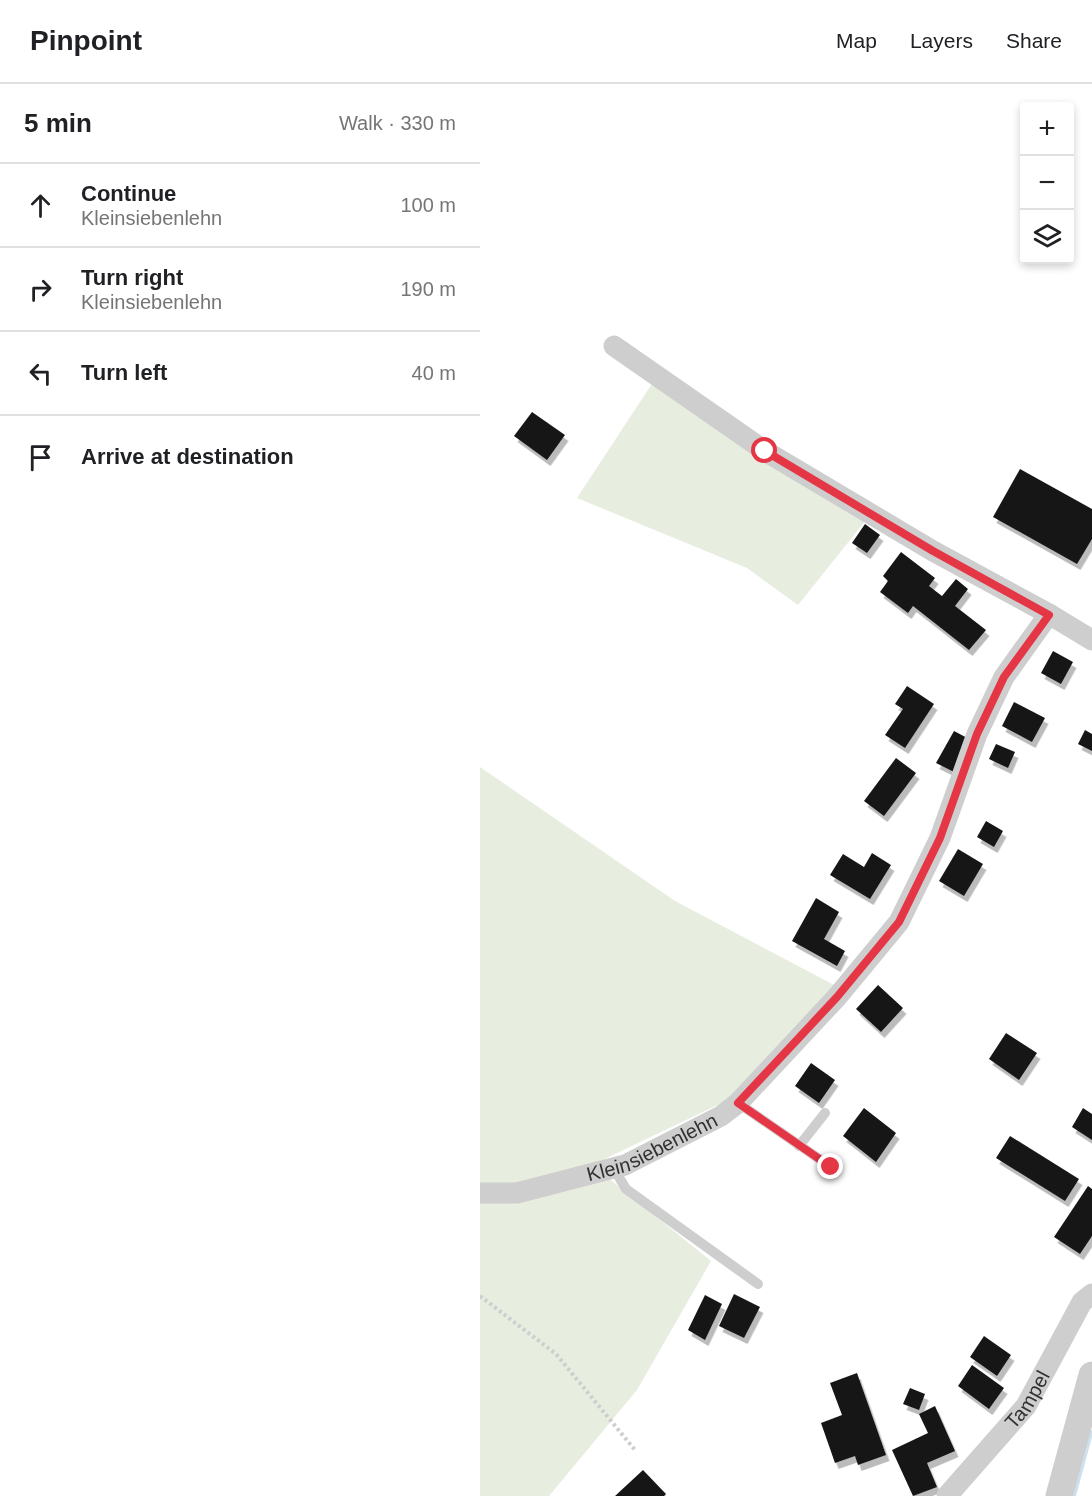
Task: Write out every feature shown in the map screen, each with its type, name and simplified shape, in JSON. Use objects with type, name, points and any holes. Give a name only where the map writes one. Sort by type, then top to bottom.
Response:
[{"type":"street","points":[[614,346],[765,451],[933,551],[1092,640]]},
{"type":"street","name":"Kleinsiebenlehn","points":[[480,1193],[517,1193],[625,1165],[721,1116],[738,1103],[837,997],[899,922],[940,838],[977,734],[1004,677],[1049,615]]},
{"type":"street","name":"Tampel","points":[[947,1496],[1026,1406],[1082,1302],[1092,1294]]},
{"type":"street","points":[[1059,1496],[1092,1375]]},
{"type":"lane","points":[[738,1103],[831,1167]]},
{"type":"lane","points":[[799,1146],[825,1113]]},
{"type":"lane","points":[[613,1167],[626,1190],[758,1284]]},
{"type":"path","points":[[480,1296],[556,1354],[635,1450]]},
{"type":"shaded area","points":[[657,376],[870,515],[798,605],[747,568],[577,498]]},
{"type":"shaded area","points":[[480,767],[675,901],[836,986],[728,1100],[592,1165],[711,1261],[637,1390],[549,1496],[480,1496]]},
{"type":"building","points":[[532,412],[565,435],[547,460],[514,436]]},
{"type":"building","points":[[1020,469],[1092,509],[1092,539],[1077,564],[993,517]]},
{"type":"building","points":[[865,524],[880,535],[867,553],[852,543]]},
{"type":"building","points":[[901,552],[935,578],[929,586],[942,596],[956,579],[968,589],[955,606],[986,630],[969,650],[913,606],[908,613],[880,592],[888,581],[883,576]]},
{"type":"building","points":[[1053,651],[1073,662],[1061,684],[1041,673]]},
{"type":"building","points":[[907,686],[934,704],[905,748],[885,735],[903,709],[895,704]]},
{"type":"building","points":[[1014,702],[1045,718],[1032,742],[1002,726]]},
{"type":"building","points":[[1085,730],[1092,734],[1092,751],[1078,744]]},
{"type":"building","points":[[954,731],[973,741],[956,773],[936,763]]},
{"type":"building","points":[[996,744],[1015,752],[1008,768],[989,759]]},
{"type":"building","points":[[896,758],[916,773],[884,816],[864,801]]},
{"type":"building","points":[[986,821],[1003,831],[994,847],[977,837]]},
{"type":"building","points":[[958,849],[983,864],[964,896],[939,881]]},
{"type":"building","points":[[872,853],[891,865],[870,899],[830,875],[843,854],[864,867]]},
{"type":"building","points":[[816,898],[839,912],[824,939],[845,951],[837,966],[792,941]]},
{"type":"building","points":[[878,985],[903,1008],[881,1032],[856,1009]]},
{"type":"building","points":[[1006,1033],[1037,1053],[1019,1080],[989,1059]]},
{"type":"building","points":[[811,1063],[835,1080],[819,1103],[795,1086]]},
{"type":"building","points":[[864,1108],[896,1133],[876,1162],[843,1136]]},
{"type":"building","points":[[1083,1108],[1092,1114],[1092,1140],[1072,1127]]},
{"type":"building","points":[[1010,1136],[1079,1179],[1065,1201],[996,1158]]},
{"type":"building","points":[[1088,1186],[1092,1189],[1092,1236],[1080,1254],[1054,1237]]},
{"type":"building","points":[[734,1294],[760,1307],[744,1338],[719,1326]]},
{"type":"building","points":[[705,1295],[722,1304],[705,1340],[688,1330]]},
{"type":"building","points":[[984,1336],[1011,1355],[997,1376],[970,1357]]},
{"type":"building","points":[[972,1365],[1004,1388],[989,1409],[958,1386]]},
{"type":"building","points":[[857,1373],[886,1455],[858,1465],[855,1456],[835,1463],[821,1423],[842,1415],[830,1383]]},
{"type":"building","points":[[910,1388],[925,1394],[919,1410],[903,1404]]},
{"type":"building","points":[[935,1406],[955,1451],[927,1463],[937,1487],[913,1496],[892,1450],[928,1433],[919,1414]]},
{"type":"building","points":[[643,1470],[666,1494],[664,1496],[615,1496]]},
{"type":"waterway","points":[[1073,1496],[1090,1433]]},
{"type":"route","points":[[765,451],[933,551],[1049,615],[1004,677],[977,734],[940,838],[899,922],[837,997],[738,1103],[831,1167]]}]
